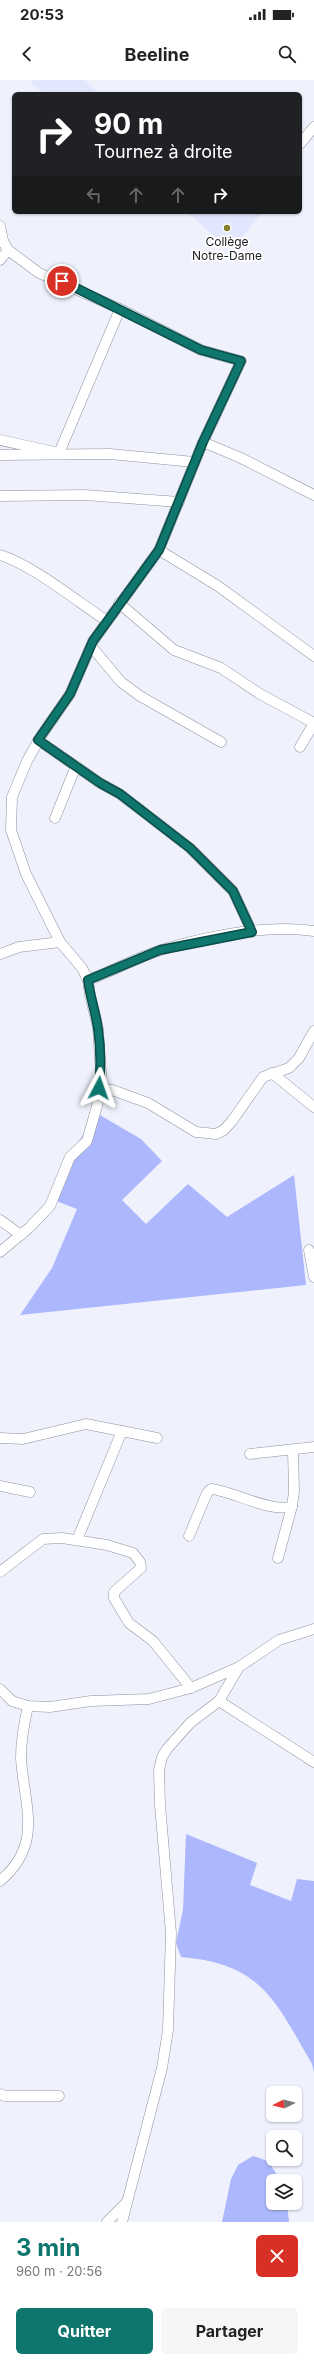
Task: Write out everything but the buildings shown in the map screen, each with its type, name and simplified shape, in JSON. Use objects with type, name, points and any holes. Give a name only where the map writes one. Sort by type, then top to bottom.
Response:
[{"type":"street","points":[[302,142],[314,127]]},
{"type":"street","points":[[0,226],[4,244],[0,260]]},
{"type":"street","points":[[0,1252],[21,1235],[50,1206],[70,1157],[87,1141],[97,1106],[99,1088],[100,1042],[88,980],[82,968],[60,942],[26,874],[11,830],[12,798],[18,781],[38,740],[70,694],[91,646],[119,603],[159,550],[194,462],[241,361],[201,350],[120,308],[39,272],[4,244]]},
{"type":"street","points":[[59,453],[120,308]]},
{"type":"street","points":[[0,440],[59,453]]},
{"type":"street","points":[[203,442],[248,461],[314,495]]},
{"type":"street","points":[[0,455],[59,453],[147,456],[194,462]]},
{"type":"street","points":[[0,496],[85,495],[179,502]]},
{"type":"street","points":[[159,550],[218,586],[314,656]]},
{"type":"street","points":[[0,555],[9,558],[29,570],[107,620]]},
{"type":"street","points":[[119,603],[174,650],[221,668],[260,694],[314,723],[300,747]]},
{"type":"street","points":[[91,646],[121,682],[140,696],[221,742]]},
{"type":"street","points":[[38,740],[120,794],[190,848],[233,891],[252,932]]},
{"type":"street","points":[[55,818],[76,766]]},
{"type":"street","points":[[88,980],[160,950],[252,932],[281,929],[314,931]]},
{"type":"street","points":[[0,954],[19,947],[60,942]]},
{"type":"street","points":[[99,1088],[112,1090],[148,1103],[196,1132],[216,1134],[224,1130],[237,1115],[259,1081],[272,1073],[289,1068],[299,1058],[314,1031]]},
{"type":"street","points":[[272,1073],[314,1107]]},
{"type":"street","points":[[0,1220],[21,1235]]},
{"type":"street","points":[[309,1250],[314,1277]]},
{"type":"street","points":[[0,1438],[22,1439],[86,1424],[158,1438]]},
{"type":"street","points":[[77,1540],[122,1431]]},
{"type":"street","points":[[250,1454],[314,1447]]},
{"type":"street","points":[[278,1558],[292,1506],[294,1492],[293,1450]]},
{"type":"street","points":[[0,1486],[30,1492]]},
{"type":"street","points":[[189,1536],[207,1493],[211,1489],[250,1501],[284,1508],[292,1506]]},
{"type":"street","points":[[0,1572],[43,1539],[77,1540],[125,1550],[139,1559],[141,1566],[139,1571],[114,1593],[114,1598],[129,1623],[153,1641],[191,1688]]},
{"type":"street","points":[[0,1690],[12,1701],[28,1706],[50,1707],[91,1701],[149,1699],[191,1688],[239,1667],[279,1640],[314,1629]]},
{"type":"street","points":[[122,2222],[162,2068],[168,2030],[171,1933],[160,1806],[159,1770],[162,1757],[167,1749],[190,1724],[219,1700],[239,1667]]},
{"type":"street","points":[[219,1700],[314,1762]]},
{"type":"street","points":[[0,1881],[11,1872],[19,1861],[26,1845],[29,1825],[21,1759],[24,1724],[28,1706]]},
{"type":"street","points":[[0,2094],[5,2096],[59,2096]]},
{"type":"street","points":[[107,2222],[127,2202]]},
{"type":"shaded area","points":[[33,80],[85,80],[97,92],[42,92],[31,83]]},
{"type":"shaded area","name":"Collège Notre-Dame","points":[[188,214],[261,214],[239,241],[235,238],[227,247]]},
{"type":"shaded area","points":[[98,1114],[141,1139],[162,1161],[122,1200],[146,1224],[188,1184],[227,1217],[294,1175],[306,1285],[20,1315],[52,1268],[77,1209],[51,1199],[69,1155]]},
{"type":"shaded area","points":[[186,1834],[257,1863],[250,1885],[291,1901],[297,1879],[314,1881],[314,2072],[312,2064],[276,2004],[249,1977],[231,1968],[209,1961],[181,1957],[176,1943],[183,1910]]},
{"type":"shaded area","points":[[253,2156],[266,2160],[266,2166],[271,2166],[276,2174],[266,2174],[266,2210],[288,2210],[289,2222],[222,2222],[231,2179],[238,2165]]},
{"type":"place","name":"Collège Notre-Dame","points":[[227,228]]},
{"type":"route","points":[[62,281],[120,308],[201,350],[241,361],[194,462],[159,550],[119,603],[93,641],[70,694],[38,740],[100,783],[120,794],[190,848],[233,891],[252,932],[222,936],[160,950],[112,972],[88,980],[98,1028],[101,1074],[99,1088]]}]
